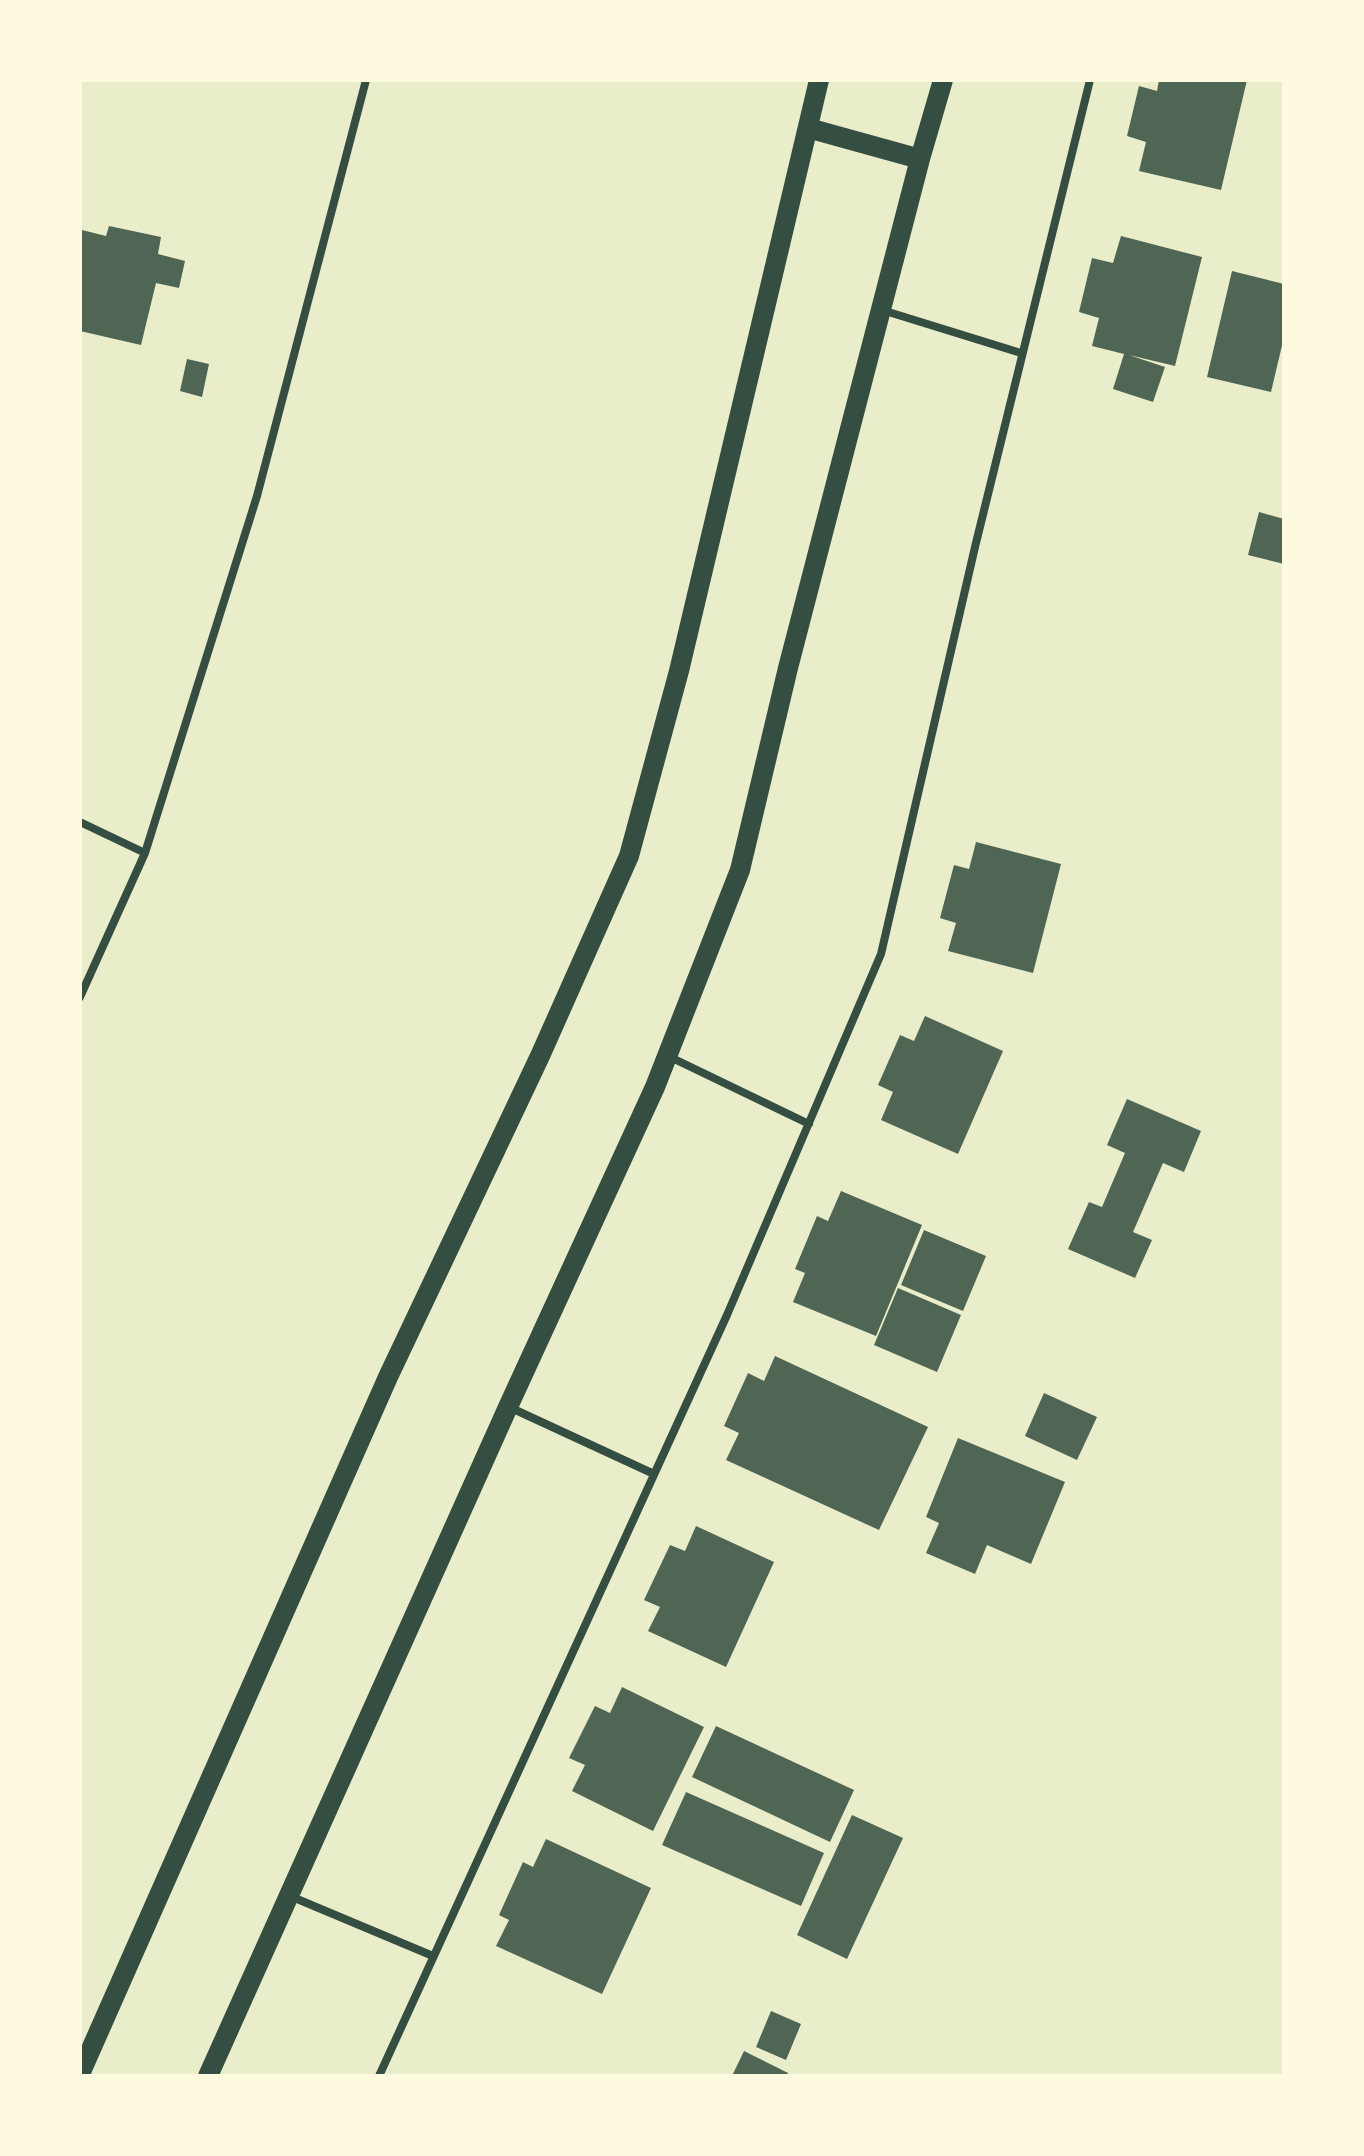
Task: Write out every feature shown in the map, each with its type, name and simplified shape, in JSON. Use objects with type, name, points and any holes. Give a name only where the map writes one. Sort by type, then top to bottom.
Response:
[{"type":"main road","points":[[80,2074],[388,1377],[540,1056],[629,856],[679,671],[819,80]]},
{"type":"main road","points":[[208,2076],[667,1056],[740,870],[788,668],[943,80]]},
{"type":"main road","points":[[808,128],[920,159]]},
{"type":"street","points":[[80,997],[145,853],[257,496],[366,80]]},
{"type":"street","points":[[379,2076],[727,1315],[881,954],[1021,353],[1090,80]]},
{"type":"street","points":[[881,310],[1021,353]]},
{"type":"street","points":[[80,822],[145,853]]},
{"type":"street","points":[[667,1056],[809,1124]]},
{"type":"street","points":[[508,1407],[654,1474]]},
{"type":"street","points":[[289,1896],[433,1956]]},
{"type":"building","points":[[1159,80],[1247,80],[1221,190],[1139,171],[1146,142],[1127,136],[1139,86],[1157,91]]},
{"type":"building","points":[[109,226],[161,237],[158,254],[185,261],[179,288],[156,283],[141,345],[80,331],[82,230],[106,236]]},
{"type":"building","points":[[1121,236],[1202,257],[1175,366],[1129,355],[1165,367],[1153,402],[1113,389],[1124,354],[1092,346],[1099,318],[1079,312],[1092,258],[1113,263]]},
{"type":"building","points":[[1232,271],[1284,284],[1284,337],[1271,392],[1207,377]]},
{"type":"building","points":[[187,359],[209,364],[202,397],[180,391]]},
{"type":"building","points":[[1259,512],[1284,519],[1284,564],[1248,555]]},
{"type":"building","points":[[976,842],[1061,864],[1033,973],[948,951],[956,923],[940,918],[954,865],[969,869]]},
{"type":"building","points":[[925,1016],[1003,1051],[958,1154],[881,1120],[893,1092],[878,1085],[900,1035],[914,1041]]},
{"type":"building","points":[[1127,1099],[1201,1131],[1184,1172],[1163,1163],[1133,1232],[1152,1240],[1135,1278],[1068,1249],[1089,1202],[1102,1207],[1125,1153],[1107,1145]]},
{"type":"building","points":[[841,1191],[922,1225],[876,1336],[793,1302],[805,1273],[795,1269],[817,1216],[828,1221]]},
{"type":"building","points":[[924,1230],[986,1256],[963,1311],[901,1285]]},
{"type":"building","points":[[898,1288],[961,1315],[937,1372],[874,1345]]},
{"type":"building","points":[[775,1356],[928,1427],[879,1530],[726,1460],[739,1433],[724,1426],[748,1373],[764,1381]]},
{"type":"building","points":[[1044,1393],[1097,1417],[1077,1460],[1025,1436]]},
{"type":"building","points":[[958,1438],[1065,1482],[1031,1564],[987,1545],[975,1574],[926,1553],[939,1523],[926,1517]]},
{"type":"building","points":[[696,1526],[774,1562],[726,1667],[648,1631],[660,1607],[644,1600],[670,1545],[685,1551]]},
{"type":"building","points":[[622,1687],[704,1727],[653,1831],[572,1791],[585,1765],[569,1758],[595,1706],[610,1713]]},
{"type":"building","points":[[716,1726],[854,1790],[830,1842],[692,1777]]},
{"type":"building","points":[[686,1792],[824,1853],[801,1906],[662,1845]]},
{"type":"building","points":[[852,1815],[903,1838],[847,1959],[797,1935]]},
{"type":"building","points":[[546,1839],[651,1888],[602,1994],[496,1946],[509,1920],[499,1915],[523,1862],[533,1867]]},
{"type":"building","points":[[771,2011],[801,2024],[786,2060],[756,2047]]},
{"type":"building","points":[[744,2051],[788,2073],[787,2076],[732,2076]]}]
